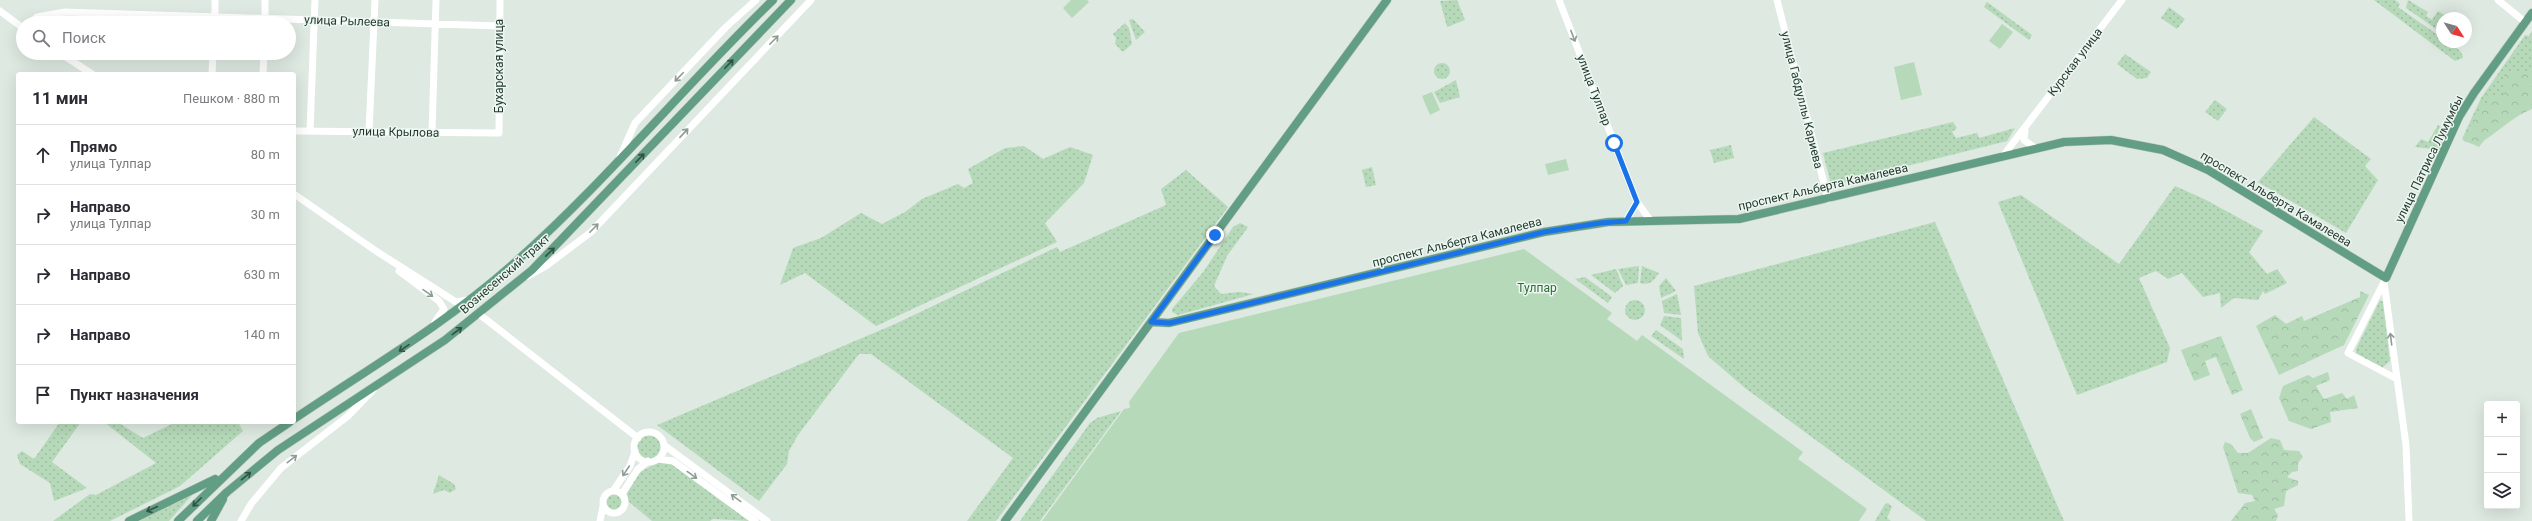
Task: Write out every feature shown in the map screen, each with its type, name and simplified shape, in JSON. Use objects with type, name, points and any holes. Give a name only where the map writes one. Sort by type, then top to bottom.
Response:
[{"type":"main road","name":"Вознесенский тракт","points":[[296,418],[424,334],[471,300],[512,265],[619,159],[774,0]]},
{"type":"main road","name":"Вознесенский тракт","points":[[197,521],[227,492],[278,450],[446,340],[517,283],[570,233],[791,0]]},
{"type":"main road","points":[[1005,521],[1387,0]]},
{"type":"main road","name":"улица Патриса Лумумбы","points":[[2385,280],[2459,117],[2474,93],[2532,13]]},
{"type":"main road","name":"проспект Альберта Камалеева","points":[[1151,322],[1170,323],[1544,232],[1600,223],[1626,221],[1710,221],[1739,219],[1828,199],[2035,148],[2064,142],[2111,140],[2163,150],[2208,170],[2385,280]]},
{"type":"main road","points":[[178,521],[225,474],[259,443],[287,424]]},
{"type":"main road","points":[[129,521],[189,494],[225,474]]},
{"type":"main road","points":[[211,521],[227,492]]},
{"type":"street","points":[[215,0],[215,16]]},
{"type":"street","points":[[265,16],[266,0]]},
{"type":"street","points":[[310,131],[315,0]]},
{"type":"street","points":[[369,131],[375,0]]},
{"type":"street","points":[[432,132],[436,0]]},
{"type":"street","name":"Бухарская улица","points":[[499,133],[500,0]]},
{"type":"street","points":[[619,159],[635,124],[728,25],[756,0]]},
{"type":"street","points":[[517,283],[546,266],[591,232],[811,0]]},
{"type":"street","name":"улица Тулпар","points":[[1559,0],[1637,202],[1650,220]]},
{"type":"street","name":"улица Габдуллы Кариева","points":[[1777,0],[1828,199]]},
{"type":"street","name":"Курская улица","points":[[2003,156],[2029,124],[2122,0]]},
{"type":"street","points":[[2498,0],[2525,22]]},
{"type":"street","points":[[0,11],[16,23]]},
{"type":"street","name":"улица Рылеева","points":[[42,16],[65,12],[140,16]]},
{"type":"street","name":"улица Рылеева","points":[[296,20],[499,26]]},
{"type":"street","points":[[71,60],[89,72]]},
{"type":"street","points":[[212,72],[213,60]]},
{"type":"street","points":[[263,72],[264,60]]},
{"type":"street","name":"Курская улица","points":[[2029,124],[2023,138],[2035,148]]},
{"type":"street","name":"улица Крылова","points":[[296,131],[499,133]]},
{"type":"street","points":[[296,195],[376,251],[456,302],[471,300]]},
{"type":"street","points":[[1626,221],[1637,202]]},
{"type":"street","points":[[376,251],[439,301],[444,310],[424,334]]},
{"type":"street","points":[[2385,280],[2395,378],[2406,445],[2409,521]]},
{"type":"street","name":"улица Патриса Лумумбы","points":[[2385,280],[2348,353],[2395,378]]},
{"type":"street","points":[[479,314],[638,438]]},
{"type":"street","points":[[2379,370],[2386,368],[2393,362]]},
{"type":"street","points":[[241,521],[251,504],[281,468],[348,416],[376,386]]},
{"type":"street","points":[[601,521],[604,496],[614,490],[630,466],[638,438],[644,433],[654,433],[661,438],[664,445],[768,521]]},
{"type":"street","points":[[658,459],[662,453],[664,445]]},
{"type":"street","points":[[635,450],[640,458],[648,461]]},
{"type":"street","points":[[622,494],[638,469],[648,461],[658,459],[673,461],[755,521]]},
{"type":"street","points":[[601,521],[612,513],[618,513],[624,508],[625,501],[622,494],[614,490]]},
{"type":"street","points":[[603,506],[612,513]]},
{"type":"green space","points":[[1071,0],[1087,0],[1089,2],[1072,18],[1063,8]]},
{"type":"green space","points":[[1457,0],[1465,20],[1447,27],[1440,1]]},
{"type":"green space","points":[[2374,0],[2395,0],[2400,4],[2398,7],[2436,34],[2436,47]]},
{"type":"green space","points":[[2408,0],[2428,12],[2426,16],[2432,20],[2436,14],[2436,29],[2406,8]]},
{"type":"green space","points":[[1987,2],[2032,35],[2029,40],[1984,7]]},
{"type":"green space","points":[[2169,7],[2185,19],[2177,29],[2161,18]]},
{"type":"green space","points":[[1133,19],[1145,32],[1136,40],[1129,20]]},
{"type":"green space","points":[[1125,23],[1129,28],[1132,44],[1123,52],[1115,44],[1116,38],[1113,34]]},
{"type":"green space","points":[[2002,24],[2013,32],[2000,49],[1989,41]]},
{"type":"green space","points":[[2532,31],[2532,99],[2503,117],[2479,147],[2462,139],[2481,98],[2525,35],[2529,36]]},
{"type":"green space","points":[[2438,48],[2458,49],[2463,58],[2455,61]]},
{"type":"green space","points":[[2125,54],[2151,72],[2147,78],[2137,79],[2117,64]]},
{"type":"green space","points":[[1914,62],[1922,95],[1901,100],[1894,67]]},
{"type":"green space","points":[[1439,63],[1445,63],[1450,68],[1448,77],[1445,79],[1439,79],[1434,74],[1434,68]]},
{"type":"green space","points":[[2512,70],[2516,72],[2532,72],[2532,109],[2524,112],[2476,145],[2463,141],[2469,126],[2476,125],[2473,121],[2474,117],[2482,116],[2479,110],[2481,105],[2489,104],[2486,95],[2497,97],[2502,96],[2504,74]]},
{"type":"green space","points":[[1456,80],[1460,97],[1440,103],[1434,92]]},
{"type":"green space","points":[[1432,92],[1440,110],[1430,115],[1422,96]]},
{"type":"green space","points":[[2215,100],[2227,109],[2218,121],[2205,112]]},
{"type":"green space","points":[[2314,117],[2371,159],[2365,166],[2378,180],[2346,233],[2258,182]]},
{"type":"green space","points":[[1953,122],[1957,128],[1952,132],[1956,138],[1977,133],[1979,138],[2015,128],[2007,141],[1831,185],[1823,153]]},
{"type":"green space","points":[[2438,125],[2447,131],[2440,150],[2415,147],[2421,139],[2428,142]]},
{"type":"green space","points":[[1731,145],[1734,158],[1714,163],[1710,150]]},
{"type":"green space","points":[[1024,146],[1043,159],[1070,147],[1093,155],[1084,183],[1045,223],[1057,242],[876,326],[805,273],[780,285],[793,248],[821,238],[861,213],[882,224],[905,212],[922,199],[958,184],[964,188],[973,183],[968,169],[1005,148]]},
{"type":"green space","points":[[1566,159],[1569,170],[1548,175],[1545,164]]},
{"type":"green space","points":[[1372,167],[1376,185],[1366,187],[1362,170]]},
{"type":"green space","points":[[1186,170],[1228,207],[996,521],[967,521],[1013,458],[871,354],[859,354],[798,435],[789,451],[787,464],[759,501],[657,425],[895,324],[1057,247],[1060,252],[1166,205],[1161,189]]},
{"type":"green space","points":[[2175,186],[2206,200],[2263,231],[2249,252],[2267,274],[2277,269],[2287,283],[2265,294],[2263,291],[2258,300],[2234,298],[2221,308],[2220,293],[2203,297],[2182,273],[2168,279],[2156,271],[2139,278],[2170,348],[2167,362],[2077,395],[1998,202],[2021,195],[2119,264]]},
{"type":"green space","points":[[1935,222],[2064,521],[1926,521],[1745,388],[1708,356],[1698,333],[1694,286]]},
{"type":"green space","points":[[1240,223],[1248,227],[1227,256],[1214,286],[1221,294],[1239,292],[1254,294],[1178,315],[1172,312],[1172,309],[1204,271],[1233,227]]},
{"type":"green space","name":"Тулпар","points":[[1524,249],[1612,313],[1607,319],[1637,341],[1642,335],[1803,452],[1798,459],[1867,509],[1859,521],[1042,521],[1124,409],[1130,408],[1129,402],[1179,333]]},
{"type":"green space","points":[[1639,266],[1638,283],[1626,285],[1618,269]]},
{"type":"green space","points":[[1642,266],[1659,273],[1653,280],[1646,284],[1640,283]]},
{"type":"green space","points":[[1616,269],[1623,286],[1615,293],[1591,275]]},
{"type":"green space","points":[[1585,277],[1612,297],[1608,303],[1575,279]]},
{"type":"green space","points":[[1666,278],[1676,291],[1661,298],[1659,286]]},
{"type":"green space","points":[[2360,291],[2369,295],[2344,345],[2279,375],[2256,326],[2275,315],[2286,324],[2302,316],[2304,321],[2360,297]]},
{"type":"green space","points":[[1677,294],[1681,315],[1664,313],[1662,301]]},
{"type":"green space","points":[[1635,300],[1642,303],[1645,310],[1642,317],[1635,320],[1628,317],[1625,310],[1628,303]]},
{"type":"green space","points":[[2380,300],[2383,302],[2390,361],[2381,369],[2356,354],[2356,349]]},
{"type":"green space","points":[[1664,316],[1681,318],[1682,341],[1660,325]]},
{"type":"green space","points":[[1656,330],[1683,349],[1684,359],[1651,336]]},
{"type":"green space","points":[[2221,336],[2243,390],[2232,395],[2216,357],[2205,361],[2210,375],[2194,381],[2181,350]]},
{"type":"green space","points":[[2328,372],[2330,380],[2316,386],[2324,399],[2342,393],[2347,399],[2354,395],[2358,408],[2330,412],[2331,422],[2311,429],[2289,421],[2279,398],[2283,386],[2308,375],[2313,378]]},
{"type":"green space","points":[[2251,409],[2263,438],[2254,442],[2250,438],[2240,414]]},
{"type":"green space","points":[[1121,411],[1040,521],[1020,521],[1090,423],[1097,418]]},
{"type":"green space","points":[[59,424],[80,424],[52,462],[87,488],[54,501],[50,483],[20,464],[17,455],[22,451],[34,459]]},
{"type":"green space","points":[[107,424],[120,424],[143,438],[172,424],[239,424],[243,431],[180,486],[110,521],[53,521],[90,494],[96,495],[156,463]]},
{"type":"green space","points":[[649,434],[658,438],[662,447],[658,456],[649,460],[640,456],[636,447],[640,438]]},
{"type":"green space","points":[[2271,438],[2280,440],[2284,450],[2299,451],[2303,457],[2298,463],[2298,471],[2292,472],[2287,477],[2298,481],[2298,485],[2286,491],[2284,506],[2274,509],[2278,515],[2276,521],[2231,521],[2245,503],[2255,501],[2252,495],[2238,493],[2223,447],[2225,442],[2231,444],[2238,453],[2248,453]]},
{"type":"green space","points":[[663,461],[670,463],[750,521],[713,519],[710,521],[652,521],[628,501],[627,493],[632,480],[637,475],[643,470]]},
{"type":"green space","points":[[439,475],[454,484],[456,489],[450,493],[444,490],[433,494]]},
{"type":"green space","points":[[613,492],[617,493],[621,497],[621,505],[617,509],[613,510],[609,509],[605,505],[604,501],[605,497],[609,493]]},
{"type":"green space","points":[[193,494],[169,521],[139,521]]},
{"type":"green space","points":[[1888,503],[1892,507],[1887,518],[1891,521],[1875,521],[1885,504]]},
{"type":"route","points":[[1215,235],[1151,322],[1163,324],[1170,323],[1544,232],[1600,223],[1626,221],[1637,202],[1614,143]]}]
